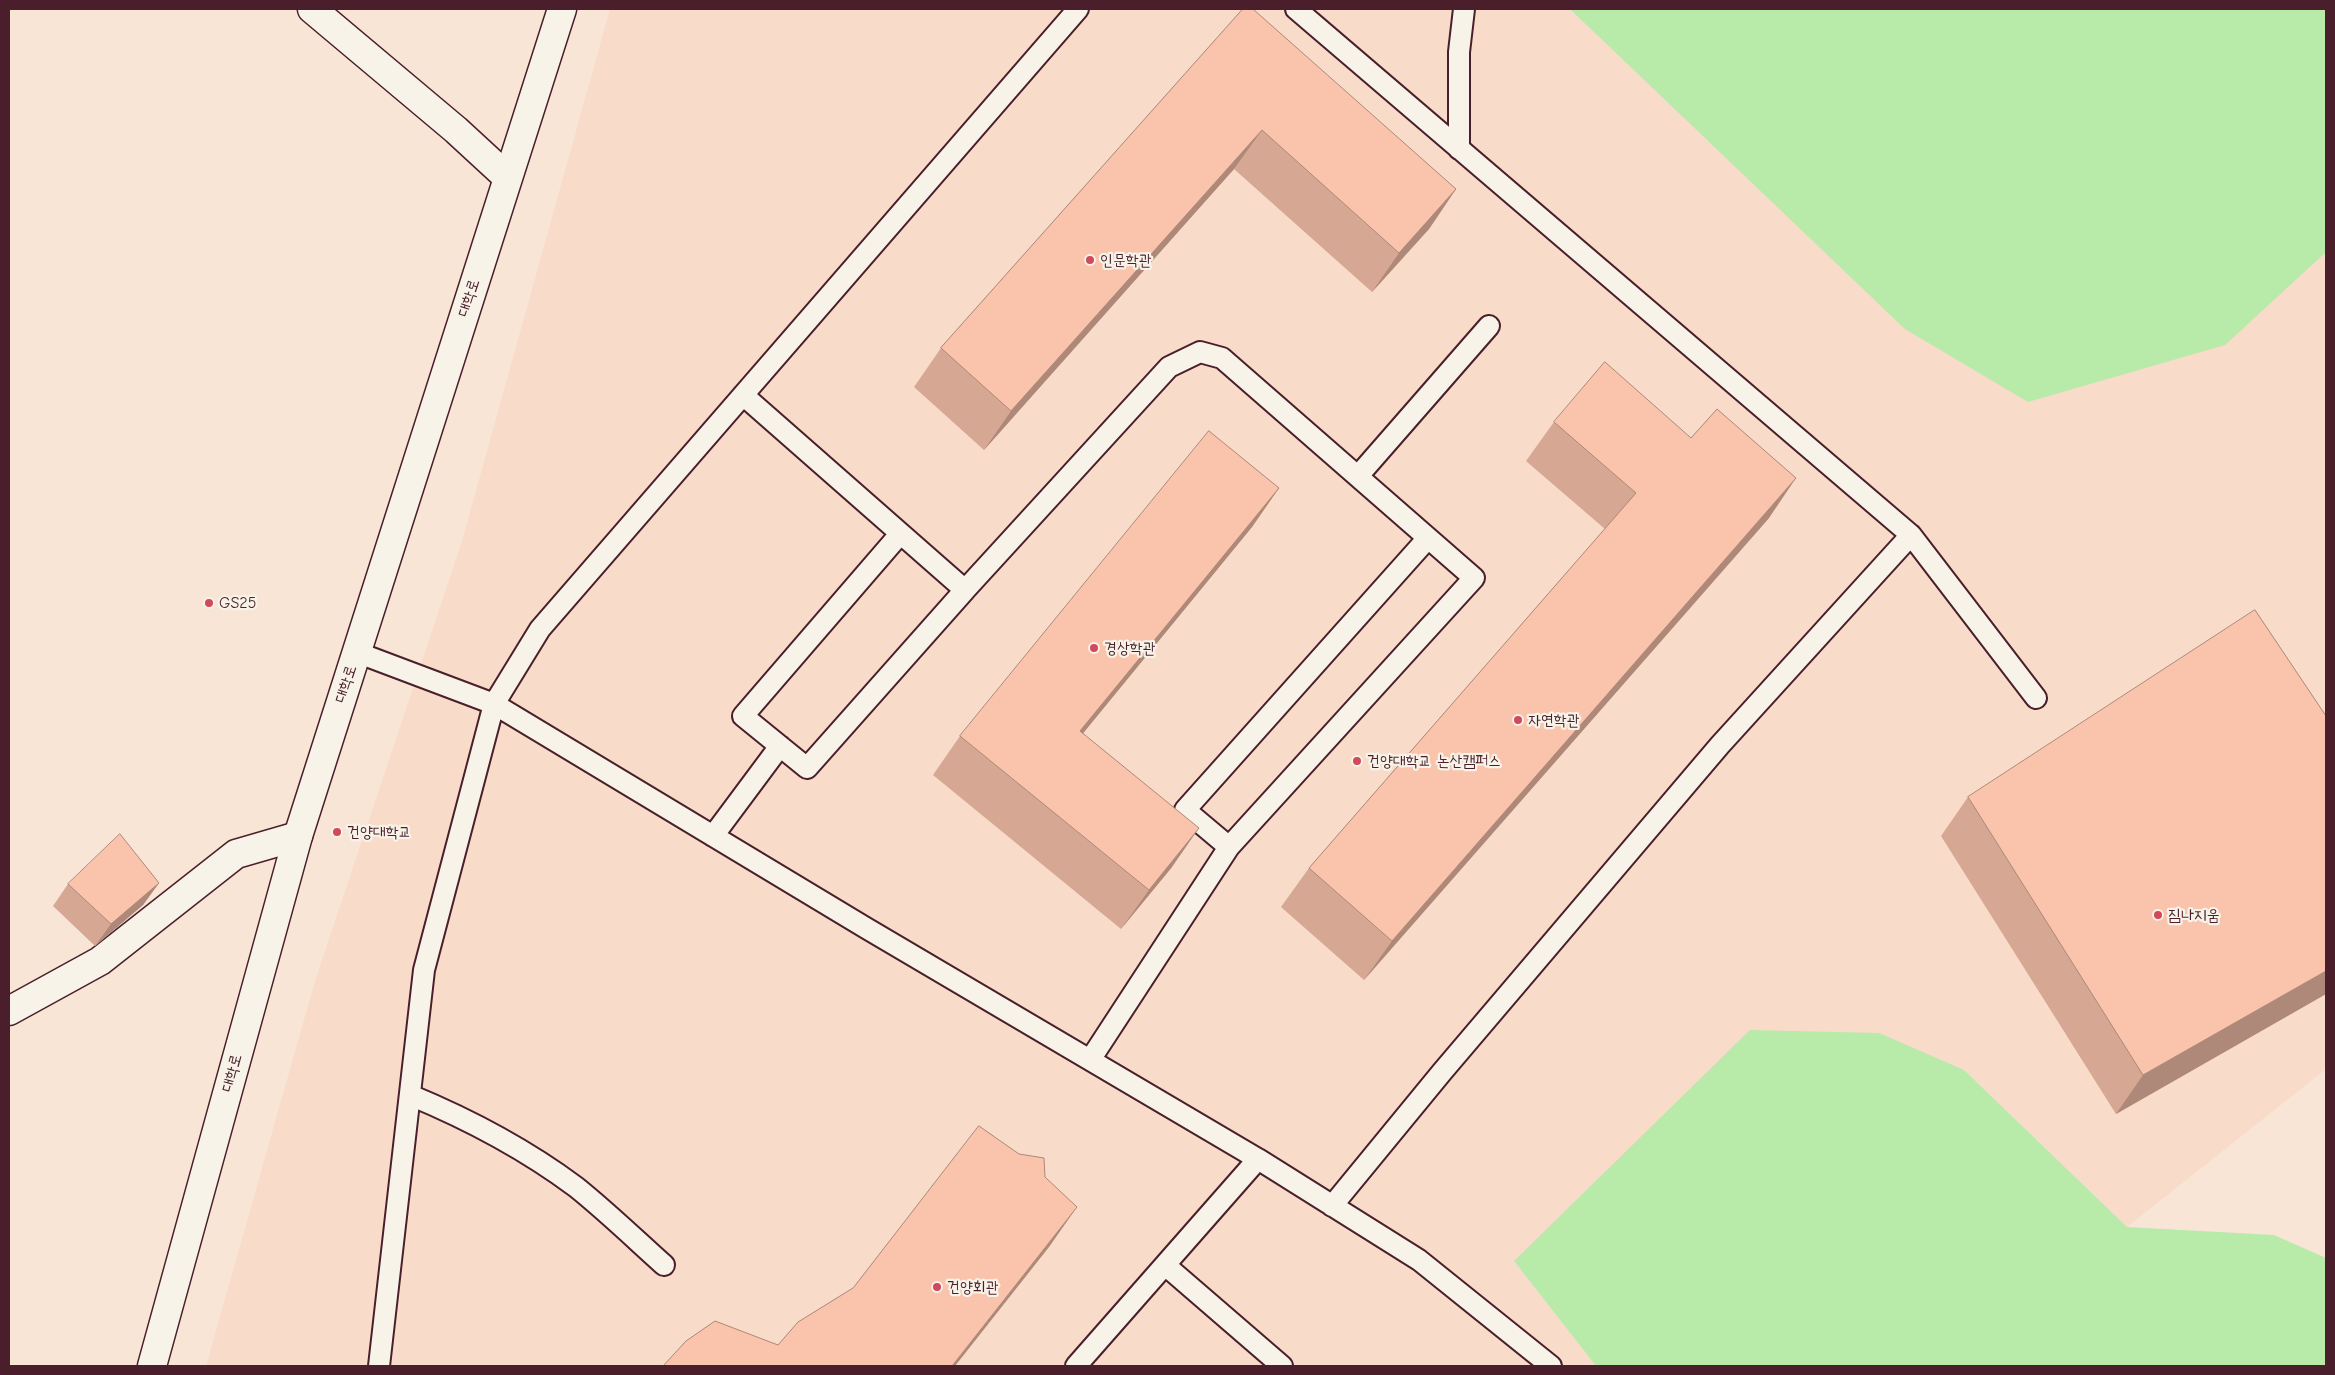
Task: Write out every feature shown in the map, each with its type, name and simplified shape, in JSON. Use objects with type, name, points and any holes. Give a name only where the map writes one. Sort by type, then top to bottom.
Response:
[{"type":"street","points":[[312,9],[456,130],[507,177]]},
{"type":"street","name":"대학로","points":[[152,1366],[298,836],[562,9]]},
{"type":"street","points":[[9,1011],[100,961],[236,854],[298,836]]},
{"type":"lane","points":[[378,1366],[424,970],[494,704],[540,629],[1078,9]]},
{"type":"lane","points":[[1296,9],[1911,535],[2036,698]]},
{"type":"lane","points":[[1459,149],[1459,52],[1464,9]]},
{"type":"lane","points":[[1358,476],[1489,326]]},
{"type":"lane","points":[[900,534],[742,716],[807,768],[965,590],[1169,367],[1200,352],[1222,358],[1474,578],[1229,847],[1090,1060]]},
{"type":"lane","points":[[743,395],[965,590]]},
{"type":"lane","points":[[1332,1206],[1442,1072],[1720,745],[1911,535]]},
{"type":"lane","points":[[1229,847],[1185,810],[1428,538]]},
{"type":"lane","points":[[356,652],[494,704],[712,836],[1258,1159],[1419,1260],[1551,1366]]},
{"type":"lane","points":[[712,836],[780,746]]},
{"type":"lane","points":[[410,1095],[459,1115],[526,1154],[576,1187],[664,1265]]},
{"type":"lane","points":[[1076,1366],[1258,1159]]},
{"type":"lane","points":[[1165,1265],[1282,1366]]},
{"type":"shaded area","name":"건양대학교 논산캠퍼스","points":[[610,9],[2326,9],[2326,1069],[2127,1227],[1964,1070],[1514,1261],[1596,1366],[206,1366],[315,981],[462,541]]},
{"type":"green space","points":[[1570,9],[2326,9],[2326,252],[2225,345],[2028,402],[1905,329]]},
{"type":"green space","points":[[1750,1030],[1879,1033],[1964,1070],[2127,1227],[2274,1235],[2326,1258],[2326,1366],[1596,1366],[1514,1261]]},
{"type":"building","name":"인문학관","points":[[1243,9],[1253,9],[1456,189],[1399,253],[1262,130],[1011,411],[941,348]]},
{"type":"building","name":"자연학관","points":[[1605,362],[1691,438],[1717,409],[1796,478],[1392,941],[1309,868],[1636,493],[1554,422]]},
{"type":"building","name":"경상학관","points":[[1209,431],[1279,488],[1080,731],[1199,828],[1149,890],[960,736]]},
{"type":"building","name":"짐나지움","points":[[2255,610],[2326,716],[2326,971],[2143,1075],[1968,797]]},
{"type":"building","points":[[120,834],[159,883],[111,924],[68,884]]},
{"type":"building","name":"건양회관","points":[[979,1126],[1019,1154],[1044,1158],[1045,1177],[1077,1207],[952,1366],[663,1366],[686,1341],[715,1321],[778,1345],[798,1322],[853,1288]]},
{"type":"place","name":"인문학관","points":[[1090,260]]},
{"type":"place","name":"GS25","points":[[209,603]]},
{"type":"place","name":"경상학관","points":[[1094,648]]},
{"type":"place","name":"자연학관","points":[[1518,720]]},
{"type":"place","name":"건양대학교 논산캠퍼스","points":[[1357,761]]},
{"type":"place","name":"건양대학교","points":[[337,832]]},
{"type":"place","name":"짐나지움","points":[[2158,915]]},
{"type":"place","name":"건양회관","points":[[937,1287]]}]
